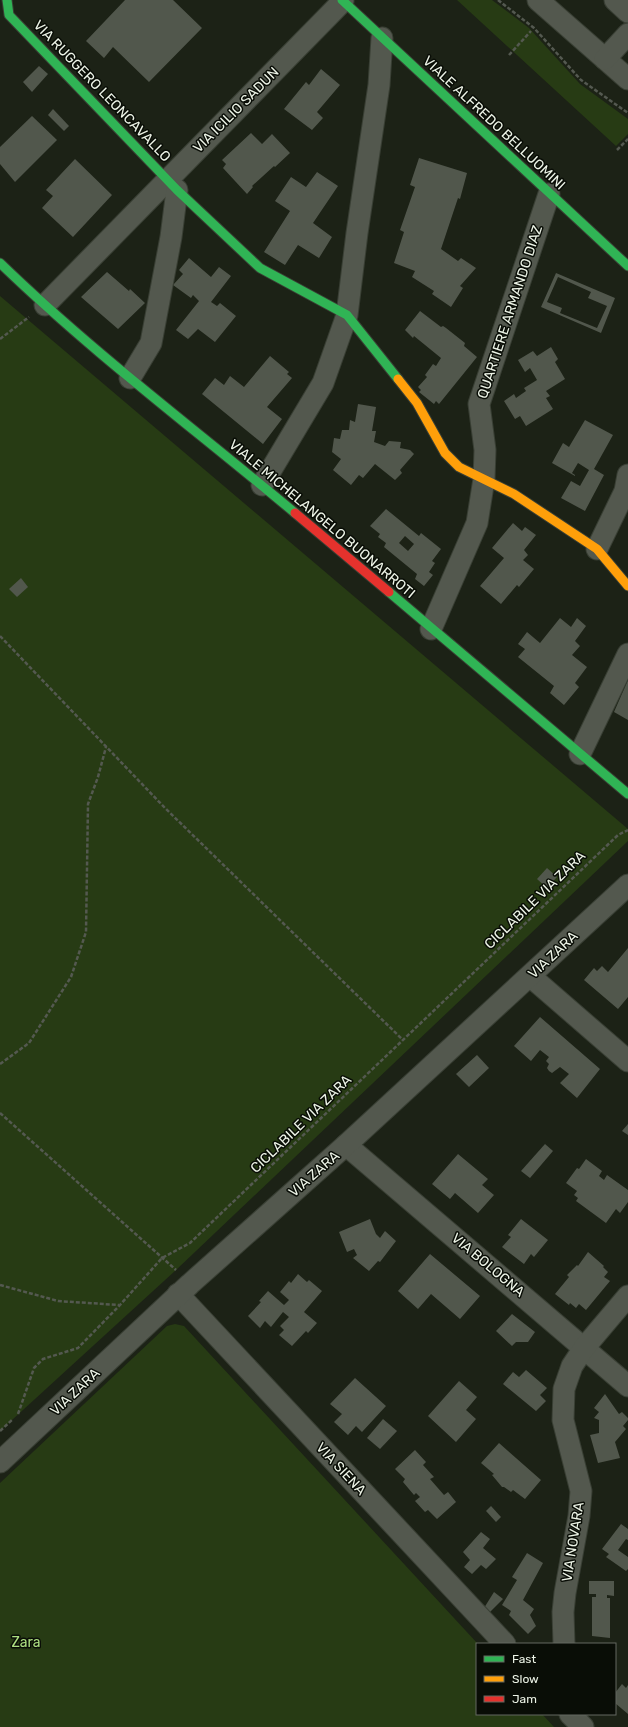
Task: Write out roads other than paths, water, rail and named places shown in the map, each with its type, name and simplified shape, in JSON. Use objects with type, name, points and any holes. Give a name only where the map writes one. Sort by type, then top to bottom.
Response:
[{"type":"street","name":"VIA RUGGERO LEONCAVALLO","points":[[7,0],[9,15],[173,185]]},
{"type":"street","points":[[615,0],[628,12]]},
{"type":"street","name":"VIA ICILIO SADUN","points":[[45,305],[173,185],[343,1]]},
{"type":"street","name":"VIALE ALFREDO BELLUOMINI","points":[[343,1],[628,266]]},
{"type":"street","points":[[544,12],[605,59],[628,79]]},
{"type":"street","points":[[605,59],[628,34]]},
{"type":"street","points":[[262,485],[323,383],[347,316],[357,232],[378,85],[382,38]]},
{"type":"street","points":[[173,185],[260,268],[347,316],[417,403],[445,452],[459,467],[514,494],[597,549],[628,586]]},
{"type":"street","points":[[130,378],[151,343],[171,237],[173,185]]},
{"type":"street","name":"QUARTIERE ARMANDO DIAZ","points":[[431,630],[477,523],[484,479],[485,450],[479,404],[549,194]]},
{"type":"street","name":"VIALE MICHELANGELO BUONARROTI","points":[[0,263],[45,305],[130,378],[262,485],[431,630],[628,794]]},
{"type":"street","points":[[597,549],[625,491],[628,475]]},
{"type":"street","points":[[580,754],[628,654]]},
{"type":"street","name":"VIA ZARA","points":[[0,1462],[184,1289],[346,1145],[628,885]]},
{"type":"street","points":[[530,976],[628,1061]]},
{"type":"street","name":"VIA BOLOGNA","points":[[346,1145],[628,1386]]},
{"type":"street","name":"VIA SIENA","points":[[184,1289],[504,1643]]},
{"type":"street","name":"VIA NOVARA","points":[[564,1643],[564,1593],[579,1516],[581,1491],[563,1420],[563,1397],[565,1383],[572,1366],[584,1348],[628,1296]]},
{"type":"street","points":[[571,1715],[583,1727]]},
{"type":"park label","name":"Zara","points":[[26,1642]]}]
